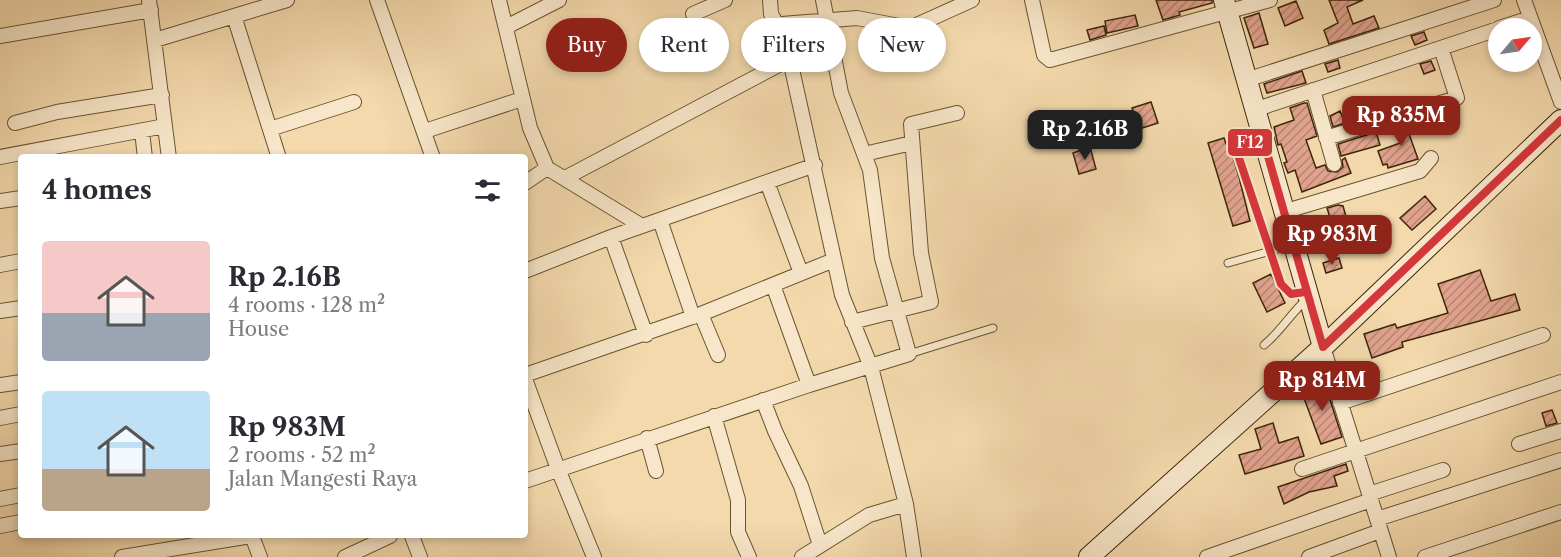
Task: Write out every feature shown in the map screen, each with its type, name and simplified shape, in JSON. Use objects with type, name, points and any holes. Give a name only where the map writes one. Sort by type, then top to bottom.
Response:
[{"type":"main road","points":[[1226,7],[1306,296],[1323,347]]},
{"type":"main road","points":[[1089,557],[1323,347],[1561,120]]},
{"type":"street","points":[[155,40],[287,0]]},
{"type":"street","points":[[377,0],[432,154]]},
{"type":"street","points":[[500,0],[530,128],[547,168],[556,176],[565,178],[642,226]]},
{"type":"street","points":[[506,27],[559,0]]},
{"type":"street","points":[[693,14],[725,0]]},
{"type":"street","points":[[770,0],[773,18]]},
{"type":"street","points":[[823,0],[826,18]]},
{"type":"street","points":[[846,19],[857,18],[912,28],[972,0]]},
{"type":"street","points":[[1032,0],[1045,57],[1050,60],[1226,7],[1270,0]]},
{"type":"street","points":[[1246,80],[1494,0]]},
{"type":"street","points":[[1524,0],[1530,18]]},
{"type":"street","points":[[0,36],[150,5],[168,154]]},
{"type":"street","points":[[234,16],[278,154]]},
{"type":"street","points":[[1254,110],[1488,33]]},
{"type":"street","points":[[1326,138],[1457,98],[1442,48]]},
{"type":"street","points":[[1542,51],[1561,102]]},
{"type":"street","points":[[565,178],[765,72]]},
{"type":"street","points":[[793,72],[834,260],[852,322],[871,367],[906,504],[914,557]]},
{"type":"street","points":[[528,480],[714,416],[909,354],[882,258],[870,170],[841,93],[837,72]]},
{"type":"street","points":[[1313,90],[1334,164]]},
{"type":"street","points":[[15,123],[57,112],[162,95]]},
{"type":"street","points":[[425,131],[522,99]]},
{"type":"street","points":[[270,129],[354,102]]},
{"type":"street","points":[[852,322],[931,302],[921,253],[918,192],[912,143],[913,121],[957,113]]},
{"type":"street","points":[[0,157],[165,126]]},
{"type":"street","points":[[142,131],[145,154]]},
{"type":"street","points":[[864,154],[912,143]]},
{"type":"street","points":[[1284,212],[1420,171],[1431,158]]},
{"type":"street","points":[[528,270],[611,237],[815,165]]},
{"type":"street","points":[[528,181],[547,168]]},
{"type":"street","points":[[767,182],[801,273]]},
{"type":"street","points":[[0,201],[18,198]]},
{"type":"street","points":[[660,220],[697,316],[718,355]]},
{"type":"street","points":[[611,237],[646,335]]},
{"type":"street","points":[[528,376],[697,316],[834,260]]},
{"type":"street","points":[[0,265],[18,262]]},
{"type":"street","points":[[773,285],[809,385]]},
{"type":"street","points":[[0,311],[18,308]]},
{"type":"street","points":[[1340,403],[1543,335]]},
{"type":"street","points":[[1323,347],[1389,557]]},
{"type":"street","points":[[0,385],[18,382]]},
{"type":"street","points":[[1302,468],[1561,382]]},
{"type":"street","points":[[528,385],[558,469],[594,557]]},
{"type":"street","points":[[764,400],[775,431],[801,486],[820,545]]},
{"type":"street","points":[[0,418],[18,415]]},
{"type":"street","points":[[714,416],[738,500],[738,532],[749,557]]},
{"type":"street","points":[[1519,444],[1561,431]]},
{"type":"street","points":[[648,438],[656,471]]},
{"type":"street","points":[[0,454],[18,451]]},
{"type":"street","points":[[1309,557],[1378,525],[1561,460]]},
{"type":"street","points":[[1207,557],[1443,470]]},
{"type":"street","points":[[0,499],[18,496]]},
{"type":"street","points":[[802,557],[869,515],[906,504]]},
{"type":"street","points":[[1425,557],[1561,512]]},
{"type":"street","points":[[0,526],[18,523]]},
{"type":"street","points":[[122,557],[239,538]]},
{"type":"street","points":[[252,538],[260,557]]},
{"type":"street","points":[[345,557],[386,538]]},
{"type":"street","points":[[413,538],[420,557]]},
{"type":"lane","points":[[1263,139],[1238,146],[1237,149],[1268,250],[1285,292],[1306,296],[1280,331],[1264,345]]},
{"type":"lane","points":[[1228,263],[1292,245]]},
{"type":"lane","points":[[909,354],[993,328]]},
{"type":"building","points":[[1156,0],[1212,0],[1212,3],[1179,12],[1180,15],[1163,20]]},
{"type":"building","points":[[1329,0],[1363,0],[1347,7],[1353,24],[1374,16],[1379,28],[1329,44],[1324,30],[1338,23]]},
{"type":"building","points":[[1296,1],[1303,18],[1285,26],[1278,8]]},
{"type":"building","points":[[1259,13],[1268,44],[1254,48],[1244,18]]},
{"type":"building","points":[[1135,15],[1138,26],[1107,33],[1105,21]]},
{"type":"building","points":[[1104,26],[1106,35],[1090,40],[1087,30]]},
{"type":"building","points":[[1424,32],[1427,40],[1415,45],[1411,36]]},
{"type":"building","points":[[1338,60],[1340,68],[1328,72],[1325,64]]},
{"type":"building","points":[[1431,61],[1435,70],[1424,74],[1420,64]]},
{"type":"building","points":[[1302,71],[1306,83],[1267,93],[1264,84]]},
{"type":"building","points":[[1151,102],[1158,123],[1139,129],[1132,108]]},
{"type":"building","points":[[1307,103],[1317,136],[1306,140],[1316,168],[1325,165],[1328,171],[1337,172],[1343,167],[1342,160],[1345,158],[1351,173],[1302,192],[1295,170],[1288,173],[1284,163],[1287,162],[1281,144],[1278,145],[1274,127],[1294,120],[1290,108]]},
{"type":"building","points":[[1340,111],[1345,123],[1333,127],[1330,116]]},
{"type":"building","points":[[1418,119],[1421,126],[1408,131],[1418,159],[1388,168],[1387,164],[1383,165],[1378,151],[1403,142],[1397,126]]},
{"type":"building","points":[[1376,132],[1380,145],[1341,156],[1338,144]]},
{"type":"building","points":[[1224,138],[1226,144],[1229,144],[1250,221],[1233,226],[1208,143]]},
{"type":"building","points":[[1090,147],[1096,169],[1079,174],[1073,153]]},
{"type":"building","points":[[1425,196],[1436,209],[1412,230],[1400,218]]},
{"type":"building","points":[[1343,206],[1347,220],[1332,224],[1327,208]]},
{"type":"building","points":[[1339,258],[1342,268],[1326,273],[1323,263]]},
{"type":"building","points":[[1480,270],[1491,301],[1515,294],[1520,310],[1402,342],[1403,347],[1372,358],[1364,334],[1395,324],[1397,328],[1448,313],[1438,284]]},
{"type":"building","points":[[1271,274],[1285,303],[1267,312],[1253,283]]},
{"type":"building","points":[[1324,381],[1342,437],[1321,444],[1301,390]]},
{"type":"building","points":[[1552,410],[1557,423],[1546,426],[1542,413]]},
{"type":"building","points":[[1273,423],[1279,443],[1298,437],[1304,456],[1245,474],[1239,455],[1261,449],[1255,429]]},
{"type":"building","points":[[1346,464],[1348,471],[1334,476],[1337,486],[1309,492],[1284,504],[1278,487]]},
{"type":"transit line","name":"F12","points":[[1305,292],[1291,294],[1281,284],[1237,152],[1238,146],[1263,139],[1323,347],[1561,120]]}]
